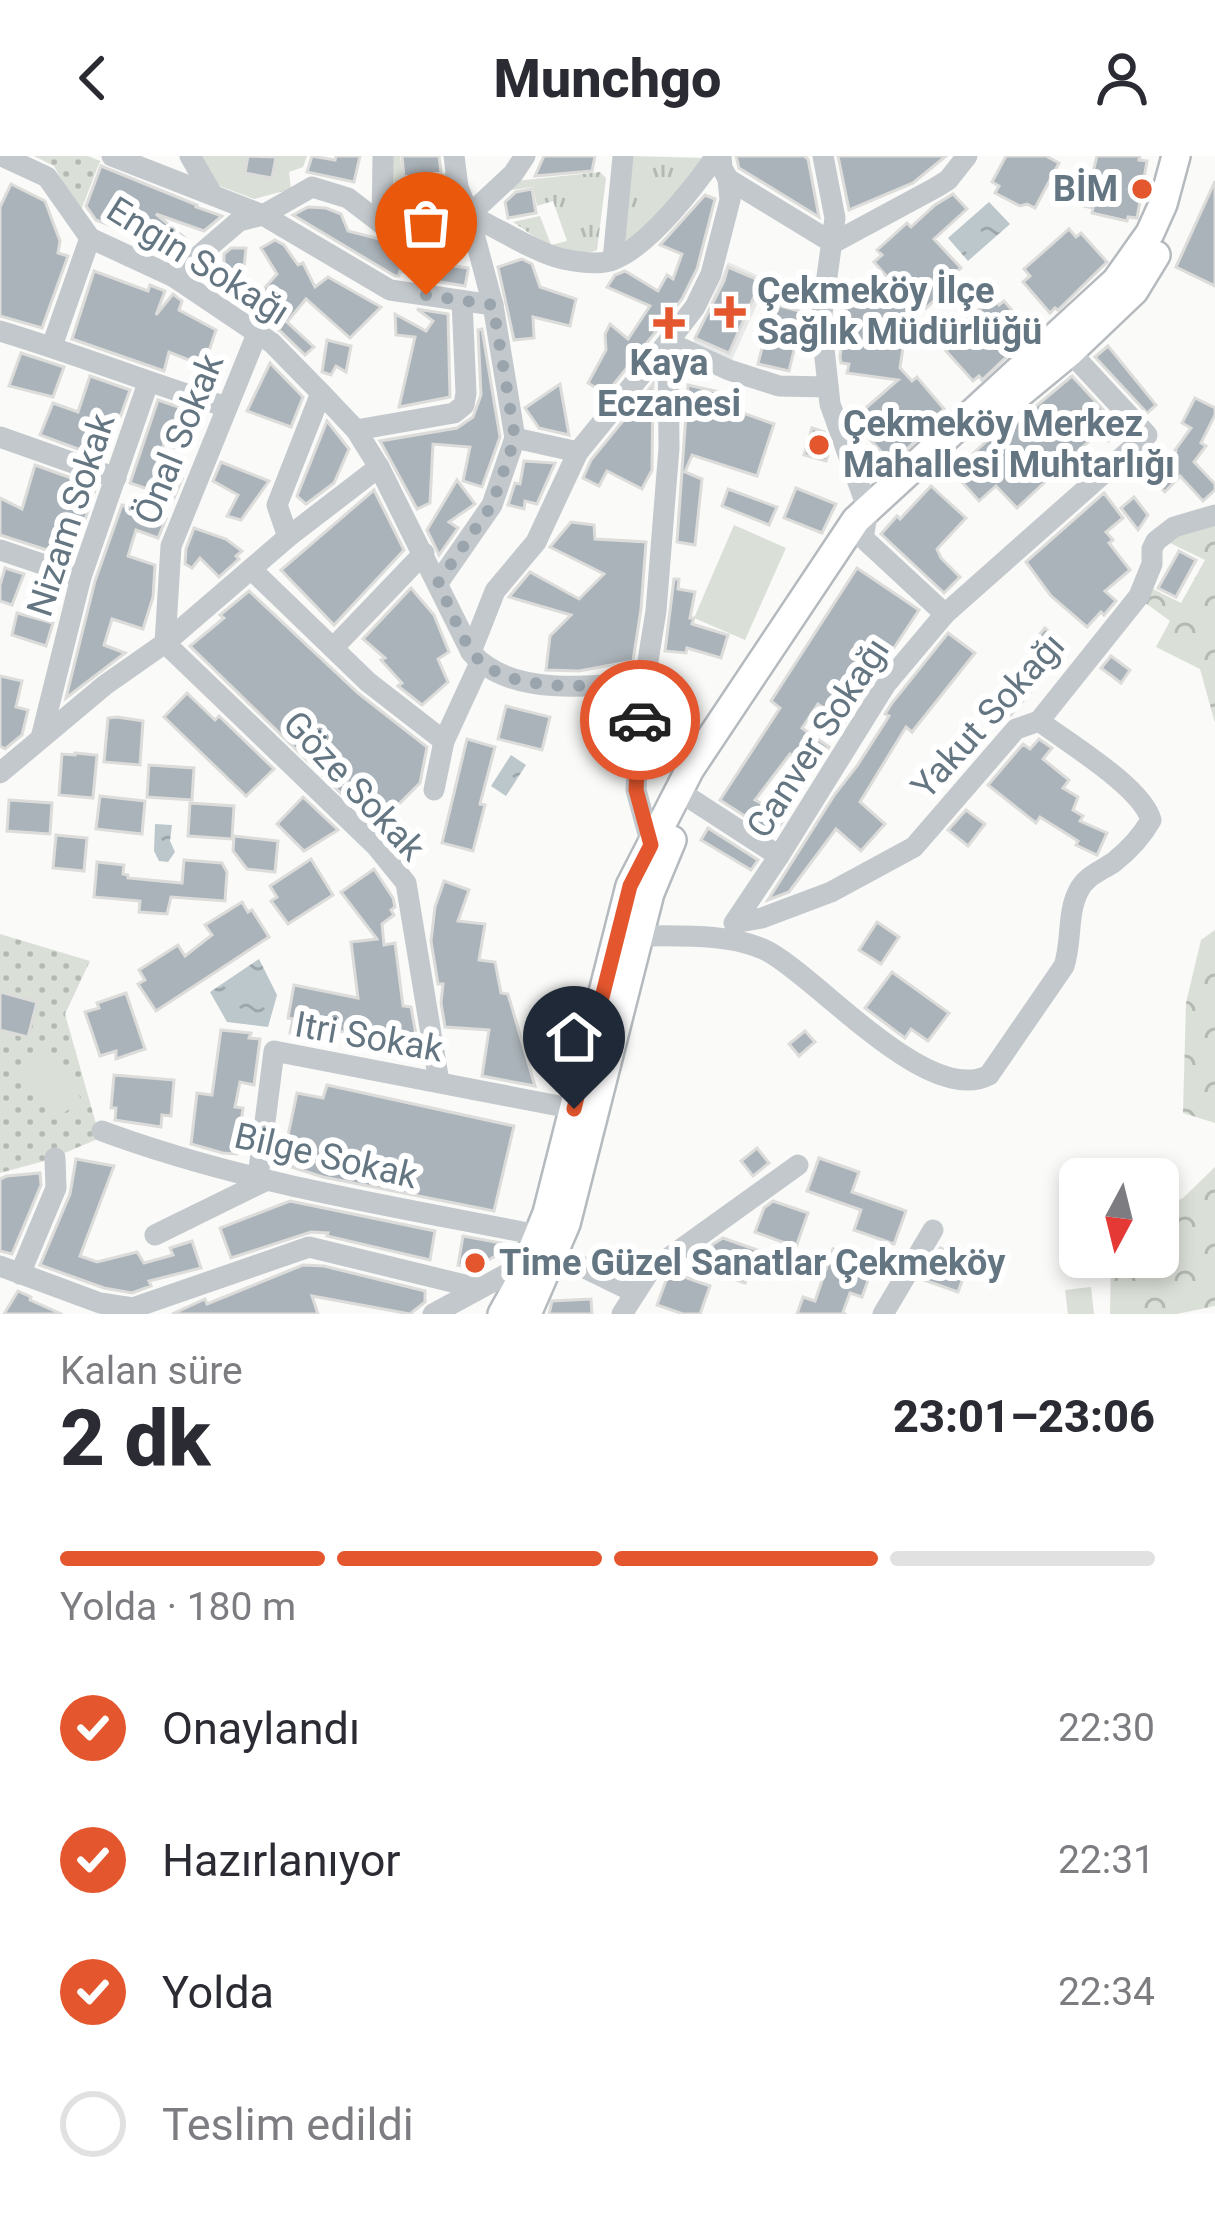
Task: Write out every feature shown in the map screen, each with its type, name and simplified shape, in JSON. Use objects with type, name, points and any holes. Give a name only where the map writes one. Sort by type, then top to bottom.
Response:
[{"type":"main road","points":[[502,1314],[566,1224],[658,850],[689,769],[856,520],[1116,281],[1150,233],[1176,156]]},
{"type":"main road","points":[[527,1314],[630,886],[692,799],[702,776],[852,550],[1134,291],[1171,228],[1195,156]]},
{"type":"street","name":"Engin Sokağı","points":[[2,156],[47,177],[90,238],[174,277],[272,344],[321,393],[356,430],[379,467],[476,657]]},
{"type":"street","points":[[112,156],[263,215],[390,290],[493,305]]},
{"type":"street","points":[[190,156],[212,194]]},
{"type":"street","points":[[382,224],[383,156]]},
{"type":"street","points":[[438,583],[492,505],[515,438],[493,305],[458,187],[454,156]]},
{"type":"street","points":[[472,225],[525,156]]},
{"type":"street","points":[[613,260],[622,156]]},
{"type":"street","points":[[174,277],[239,221],[263,215],[311,187],[347,198],[382,224],[427,236],[472,225],[559,258],[613,260],[692,191],[718,156]]},
{"type":"street","points":[[434,790],[444,741],[495,591],[536,542],[578,452],[695,307],[711,274],[730,200],[718,156]]},
{"type":"street","points":[[823,156],[835,218],[821,321],[830,404],[868,510],[863,538],[945,614]]},
{"type":"street","points":[[832,243],[948,180],[967,156]]},
{"type":"street","points":[[728,179],[832,243]]},
{"type":"street","points":[[52,346],[90,238]]},
{"type":"street","points":[[356,430],[454,413],[464,405],[462,301]]},
{"type":"street","points":[[0,331],[227,407]]},
{"type":"street","name":"Önal Sokak","points":[[165,643],[171,546],[257,334]]},
{"type":"street","points":[[668,341],[729,370],[779,386],[828,387]]},
{"type":"street","points":[[658,850],[636,790],[640,704],[656,610],[669,448],[668,341]]},
{"type":"street","name":"Canver Sokağı","points":[[734,922],[886,684],[945,614],[1147,435],[1070,352]]},
{"type":"street","name":"Nizam Sokak","points":[[41,738],[81,578],[148,383]]},
{"type":"street","points":[[288,537],[277,505],[321,393]]},
{"type":"street","points":[[0,437],[116,478]]},
{"type":"street","points":[[515,438],[578,452]]},
{"type":"street","points":[[0,773],[379,467]]},
{"type":"street","name":"Yakut Sokağı","points":[[734,922],[762,918],[831,892],[914,847],[1016,729],[1039,721],[1139,596],[1156,541],[1174,527],[1215,514]]},
{"type":"street","points":[[0,550],[81,578]]},
{"type":"street","points":[[333,648],[424,553]]},
{"type":"street","points":[[251,569],[368,682],[444,741]]},
{"type":"street","name":"Göze Sokak","points":[[165,643],[376,846],[406,883],[439,1082]]},
{"type":"street","points":[[476,657],[507,675],[541,684],[585,688],[644,681]]},
{"type":"street","points":[[639,936],[746,942],[814,983],[879,1038],[936,1075],[959,1082],[989,1075],[1064,966],[1076,896],[1082,886],[1116,861],[1151,820],[1144,803],[1126,786],[1039,721]]},
{"type":"street","points":[[692,799],[779,856]]},
{"type":"street","points":[[704,938],[734,922]]},
{"type":"street","name":"Itri Sokak","points":[[262,1178],[274,1051],[574,1109]]},
{"type":"street","name":"Bilge Sokak","points":[[102,1131],[150,1149],[542,1254],[634,1292]]},
{"type":"street","points":[[55,1158],[56,1188],[10,1270],[100,1303],[134,1308],[309,1247],[477,1288]]},
{"type":"street","points":[[623,1314],[650,1272],[798,1165]]},
{"type":"street","points":[[155,1235],[262,1178]]},
{"type":"street","points":[[883,1314],[933,1230]]},
{"type":"street","points":[[433,1314],[542,1254]]},
{"type":"shaded area","name":"Çekmeköy İlçe Sağlık Müdürlüğü","points":[[728,262],[768,280],[731,362],[692,345]]},
{"type":"green space","points":[[34,156],[88,156],[100,161],[80,213],[54,166]]},
{"type":"green space","points":[[200,156],[307,156],[303,167],[289,172],[291,189],[254,199],[217,185]]},
{"type":"green space","points":[[392,156],[400,156],[403,178],[447,173],[450,195],[409,197],[409,221],[397,220]]},
{"type":"green space","points":[[631,156],[702,158],[658,216],[628,241],[624,240]]},
{"type":"green space","points":[[600,172],[606,178],[597,250],[564,251],[543,242],[513,222],[540,216],[551,245],[567,241],[553,201],[537,206],[533,187],[504,191],[516,181]]},
{"type":"green space","points":[[1215,524],[1215,723],[1200,669],[1156,647],[1170,621],[1144,602],[1151,588],[1181,603],[1205,560],[1170,543],[1176,535]]},
{"type":"green space","points":[[734,525],[786,548],[745,640],[694,618]]},
{"type":"green space","points":[[1215,930],[1215,1123],[1183,1113],[1186,1003],[1201,940]]},
{"type":"green space","points":[[0,934],[90,961],[65,1014],[100,1138],[0,1173]]},
{"type":"green space","points":[[48,1052],[82,1100],[54,1120],[20,1072]]},
{"type":"green space","points":[[1215,1167],[1215,1306],[1177,1314],[1110,1314],[1111,1278],[1179,1278],[1179,1200]]},
{"type":"green space","points":[[1091,1287],[1094,1314],[1068,1314],[1065,1290]]},
{"type":"water","points":[[989,202],[1010,224],[968,261],[948,238]]},
{"type":"water","points":[[511,755],[526,765],[506,796],[491,786]]},
{"type":"water","points":[[155,824],[172,825],[170,841],[175,852],[168,862],[159,861],[154,851]]},
{"type":"water","points":[[259,959],[277,995],[268,1027],[227,1022],[210,992]]},
{"type":"building","points":[[248,156],[276,157],[272,178],[245,173]]},
{"type":"building","points":[[312,156],[335,160],[336,156],[360,156],[354,182],[307,172]]},
{"type":"building","points":[[402,156],[439,156],[441,173],[404,177]]},
{"type":"building","points":[[544,156],[595,156],[592,171],[535,176]]},
{"type":"building","points":[[736,156],[804,156],[819,217],[739,168]]},
{"type":"building","points":[[838,156],[946,156],[913,183],[849,210]]},
{"type":"building","points":[[1006,156],[1046,156],[1059,163],[1035,208],[995,193],[999,186],[992,182]]},
{"type":"building","points":[[1097,156],[1140,156],[1139,160],[1147,161],[1137,218],[1127,221],[1092,213],[1093,208],[1084,206]]},
{"type":"building","points":[[101,166],[222,216],[204,231],[156,214],[185,238],[179,252],[96,220],[86,206]]},
{"type":"building","points":[[1215,181],[1215,286],[1176,267]]},
{"type":"building","points":[[11,184],[45,201],[60,241],[58,253],[68,256],[42,328],[0,316],[0,207]]},
{"type":"building","points":[[532,189],[536,213],[508,218],[505,202],[516,192]]},
{"type":"building","points":[[953,194],[967,209],[934,239],[961,268],[953,275],[958,280],[926,308],[920,301],[908,313],[900,368],[912,381],[917,377],[944,409],[896,459],[891,453],[886,457],[859,427],[866,420],[860,413],[898,380],[847,373],[849,364],[841,363],[840,357],[847,303],[857,304],[858,298],[912,305],[874,262],[882,255],[877,250],[907,223],[911,227]]},
{"type":"building","points":[[705,195],[715,199],[697,269],[682,299],[606,394],[588,383],[606,350],[610,324],[628,339],[650,306],[607,287],[615,275],[625,271],[658,291],[667,275],[673,279],[682,254],[660,245]]},
{"type":"building","points":[[446,197],[453,221],[410,216],[409,199]]},
{"type":"building","points":[[308,207],[341,214],[348,231],[458,256],[455,266],[468,268],[465,286],[400,271],[395,276],[293,215]]},
{"type":"building","points":[[1069,229],[1076,237],[1081,233],[1107,262],[1050,313],[1023,282],[1030,276],[1024,269]]},
{"type":"building","points":[[275,240],[298,265],[303,263],[315,287],[328,277],[381,307],[350,338],[306,299],[287,322],[314,347],[305,355],[280,331],[199,276],[214,262],[224,270],[224,254],[231,248],[246,248],[243,277],[261,292],[277,274],[261,248]]},
{"type":"building","points":[[522,259],[532,264],[540,287],[576,299],[570,326],[533,317],[534,338],[514,340],[498,267]]},
{"type":"building","name":"Çekmeköy İlçe Sağlık Müdürlüğü","points":[[728,267],[761,281],[729,353],[695,338]]},
{"type":"building","points":[[94,271],[148,291],[150,285],[165,291],[156,315],[173,294],[182,301],[179,310],[216,330],[204,366],[169,352],[164,371],[72,339]]},
{"type":"building","points":[[993,298],[999,305],[1004,301],[1032,333],[982,380],[979,376],[973,381],[946,351],[953,344],[947,337]]},
{"type":"building","points":[[773,304],[803,312],[789,371],[758,364]]},
{"type":"building","points":[[417,309],[448,314],[450,397],[399,407],[415,337],[396,335],[395,314],[426,331],[433,321]]},
{"type":"building","points":[[482,329],[500,437],[482,487],[463,481],[470,447],[433,444],[430,503],[417,509],[380,441],[457,428],[473,417],[481,395],[478,330]]},
{"type":"building","points":[[327,340],[351,346],[346,372],[336,366],[331,375],[322,372]]},
{"type":"building","points":[[1108,346],[1156,405],[1147,413],[1095,357]]},
{"type":"building","points":[[21,353],[64,367],[53,397],[9,386]]},
{"type":"building","points":[[270,363],[303,397],[291,427],[247,411]]},
{"type":"building","points":[[90,376],[130,390],[97,456],[40,435],[53,403],[78,412]]},
{"type":"building","points":[[1072,376],[1121,429],[1108,441],[1100,431],[1017,508],[996,486],[979,501],[953,472],[1001,428],[1005,432]]},
{"type":"building","points":[[560,384],[569,435],[539,428],[525,408]]},
{"type":"building","points":[[653,384],[652,470],[642,489],[607,471],[599,486],[583,478],[591,460]]},
{"type":"building","points":[[688,385],[719,392],[717,404],[774,424],[757,476],[692,455],[685,472],[702,479],[695,545],[677,542]]},
{"type":"building","points":[[1195,398],[1215,408],[1201,443],[1206,446],[1194,462],[1215,484],[1203,501],[1180,476],[1165,492],[1151,479],[1191,428],[1182,423]]},
{"type":"building","points":[[158,400],[202,415],[196,432],[183,428],[176,448],[164,444],[154,470],[182,479],[174,498],[130,483]]},
{"type":"building","points":[[327,421],[349,449],[334,483],[306,504],[297,496]]},
{"type":"building","name":"Çekmeköy Merkez Mahallesi Muhtarlığı","points":[[812,428],[824,432],[830,449],[826,461],[804,455]]},
{"type":"building","points":[[524,461],[555,463],[537,504],[525,501],[524,509],[508,505],[515,483],[520,484]]},
{"type":"building","points":[[221,462],[269,481],[241,520],[227,516],[238,495],[213,481]]},
{"type":"building","points":[[35,465],[96,487],[72,558],[0,535],[0,498],[22,509]]},
{"type":"building","points":[[457,480],[475,504],[449,522],[458,528],[439,555],[427,530]]},
{"type":"building","points":[[931,486],[966,518],[937,549],[960,577],[944,593],[881,534]]},
{"type":"building","points":[[796,488],[836,504],[822,533],[784,518]]},
{"type":"building","points":[[728,489],[777,507],[769,525],[722,506]]},
{"type":"building","points":[[374,490],[404,550],[334,625],[281,570]]},
{"type":"building","points":[[1104,493],[1123,518],[1106,532],[1113,540],[1109,543],[1130,570],[1105,591],[1116,601],[1087,627],[1051,596],[1026,562]]},
{"type":"building","points":[[1134,497],[1148,515],[1138,530],[1121,508]]},
{"type":"building","points":[[122,505],[166,519],[158,538],[136,530],[128,556],[155,565],[153,597],[143,629],[112,619],[104,645],[125,653],[66,698],[95,581]]},
{"type":"building","points":[[571,522],[594,525],[595,539],[646,542],[633,661],[579,671],[546,670],[550,636],[571,615],[509,597],[530,572],[579,599],[604,574],[550,547]]},
{"type":"building","points":[[194,528],[226,539],[242,551],[219,577],[200,558],[192,568],[185,564]]},
{"type":"building","points":[[1179,551],[1196,560],[1176,597],[1158,588]]},
{"type":"building","points":[[5,568],[24,574],[12,605],[0,601]]},
{"type":"building","points":[[857,568],[919,610],[845,722],[818,704],[802,728],[829,747],[814,771],[790,754],[755,800],[786,816],[774,835],[720,800],[780,708],[771,701]]},
{"type":"building","points":[[674,579],[679,579],[678,589],[695,592],[692,624],[728,635],[721,658],[687,648],[686,653],[665,651]]},
{"type":"building","points":[[411,588],[434,615],[449,652],[438,659],[448,682],[422,705],[398,686],[402,683],[381,660],[385,658],[363,639]]},
{"type":"building","points":[[249,591],[358,693],[427,747],[420,783],[388,815],[409,836],[397,848],[190,646]]},
{"type":"building","points":[[17,613],[53,623],[46,646],[12,635]]},
{"type":"building","points":[[1045,628],[1068,649],[1052,667],[1029,647]]},
{"type":"building","points":[[948,633],[975,653],[912,732],[906,727],[860,802],[885,824],[861,851],[836,829],[789,892],[768,900],[889,716],[885,714],[892,703]]},
{"type":"building","points":[[1111,656],[1130,670],[1121,683],[1101,668]]},
{"type":"building","points":[[0,676],[22,681],[16,707],[28,710],[22,735],[5,749],[0,746]]},
{"type":"building","points":[[1022,680],[1034,688],[1011,715],[996,702]]},
{"type":"building","points":[[187,693],[215,720],[219,716],[274,769],[246,796],[164,717]]},
{"type":"building","points":[[506,706],[550,717],[542,750],[498,739]]},
{"type":"building","points":[[108,718],[143,721],[140,765],[104,762]]},
{"type":"building","points":[[467,739],[495,747],[473,851],[442,843]]},
{"type":"building","points":[[1039,739],[1052,748],[1043,759],[1069,780],[1063,788],[1078,797],[1073,810],[1083,816],[1080,821],[1107,833],[1097,855],[1040,817],[1036,823],[988,785],[1023,744],[1030,749]]},
{"type":"building","points":[[62,754],[97,755],[93,798],[59,795]]},
{"type":"building","points":[[149,765],[194,768],[192,800],[147,797]]},
{"type":"building","points":[[100,796],[145,801],[142,834],[96,829]]},
{"type":"building","points":[[303,797],[338,830],[304,851],[277,824]]},
{"type":"building","points":[[9,800],[52,803],[50,834],[7,831]]},
{"type":"building","points":[[190,803],[234,806],[232,839],[188,836]]},
{"type":"building","points":[[966,810],[985,824],[968,846],[948,830]]},
{"type":"building","points":[[708,828],[758,860],[751,870],[701,840]]},
{"type":"building","points":[[56,835],[87,838],[84,871],[53,868]]},
{"type":"building","points":[[234,836],[278,841],[275,872],[247,869],[233,851]]},
{"type":"building","points":[[311,859],[333,895],[288,924],[271,901],[277,897],[270,886]]},
{"type":"building","points":[[184,860],[222,863],[227,872],[225,901],[171,897],[167,914],[139,912],[140,901],[94,897],[97,862],[124,865],[123,874],[128,878],[182,883]]},
{"type":"building","points":[[374,869],[395,907],[394,915],[382,924],[384,945],[395,943],[403,1006],[411,1007],[417,1040],[408,1043],[406,1054],[361,1047],[363,1035],[338,1031],[336,1042],[290,1033],[294,985],[358,998],[351,942],[377,939],[341,892]]},
{"type":"building","points":[[444,881],[469,890],[458,921],[485,924],[479,960],[495,962],[501,993],[508,994],[535,1086],[482,1076],[489,1030],[445,1027],[443,984],[438,984],[431,941]]},
{"type":"building","points":[[242,902],[269,937],[156,1011],[138,984],[145,980],[139,970],[178,945],[185,956],[212,935],[205,925]]},
{"type":"building","points":[[877,922],[899,937],[881,964],[859,950]]},
{"type":"building","points":[[892,972],[949,1013],[928,1041],[911,1029],[905,1038],[865,1008]]},
{"type":"building","points":[[0,992],[37,1002],[28,1037],[0,1030]]},
{"type":"building","points":[[126,993],[145,1049],[116,1059],[116,1051],[100,1056],[85,1012]]},
{"type":"building","points":[[221,1030],[251,1033],[249,1038],[260,1039],[254,1085],[240,1082],[235,1107],[243,1108],[237,1154],[191,1144],[197,1093],[212,1095]]},
{"type":"building","points":[[805,1031],[815,1042],[799,1056],[789,1044]]},
{"type":"building","points":[[114,1075],[174,1080],[171,1116],[162,1115],[161,1127],[115,1120],[116,1108],[111,1108]]},
{"type":"building","points":[[327,1085],[514,1126],[494,1211],[323,1177],[282,1164],[297,1093],[323,1098]]},
{"type":"building","points":[[757,1148],[769,1163],[753,1176],[741,1161]]},
{"type":"building","points":[[819,1158],[859,1172],[852,1192],[906,1211],[894,1244],[854,1230],[861,1210],[807,1191]]},
{"type":"building","points":[[76,1159],[114,1166],[80,1256],[97,1262],[137,1252],[144,1263],[173,1255],[170,1248],[192,1241],[201,1268],[149,1281],[151,1286],[132,1293],[40,1265],[70,1194]]},
{"type":"building","points":[[40,1173],[41,1185],[12,1254],[0,1251],[0,1179]]},
{"type":"building","points":[[290,1201],[435,1231],[430,1260],[311,1232],[231,1258],[220,1228]]},
{"type":"building","points":[[773,1201],[808,1213],[796,1247],[755,1232],[764,1208]]},
{"type":"building","points":[[463,1236],[503,1246],[499,1254],[474,1268],[458,1265]]},
{"type":"building","points":[[723,1238],[757,1250],[745,1283],[705,1269],[713,1244]]},
{"type":"building","points":[[940,1248],[970,1259],[958,1292],[921,1279]]},
{"type":"building","points":[[833,1249],[874,1264],[862,1297],[850,1293],[845,1314],[797,1314],[803,1297],[815,1301]]},
{"type":"building","points":[[303,1265],[425,1291],[425,1302],[410,1314],[312,1296],[318,1314],[172,1314],[205,1299],[207,1304]]},
{"type":"building","points":[[673,1273],[710,1286],[700,1314],[657,1305]]},
{"type":"building","points":[[18,1291],[30,1300],[62,1314],[4,1314]]},
{"type":"building","points":[[591,1299],[592,1314],[549,1314],[552,1301]]},
{"type":"way so far","points":[[426,295],[493,305],[515,438],[492,505],[438,583],[471,652],[481,663],[507,675],[541,684],[585,688],[644,681],[640,720]]},
{"type":"place","name":"BİM","points":[[1142,189]]},
{"type":"place","name":"Çekmeköy İlçe Sağlık Müdürlüğü","points":[[730,312]]},
{"type":"place","name":"Kaya Eczanesi","points":[[669,323]]},
{"type":"place","name":"Çekmeköy Merkez Mahallesi Muhtarlığı","points":[[819,445]]},
{"type":"place","name":"Time Güzel Sanatlar Çekmeköy","points":[[475,1263]]},
{"type":"route","points":[[574,1109],[630,886],[651,845],[636,790],[640,720]]}]
